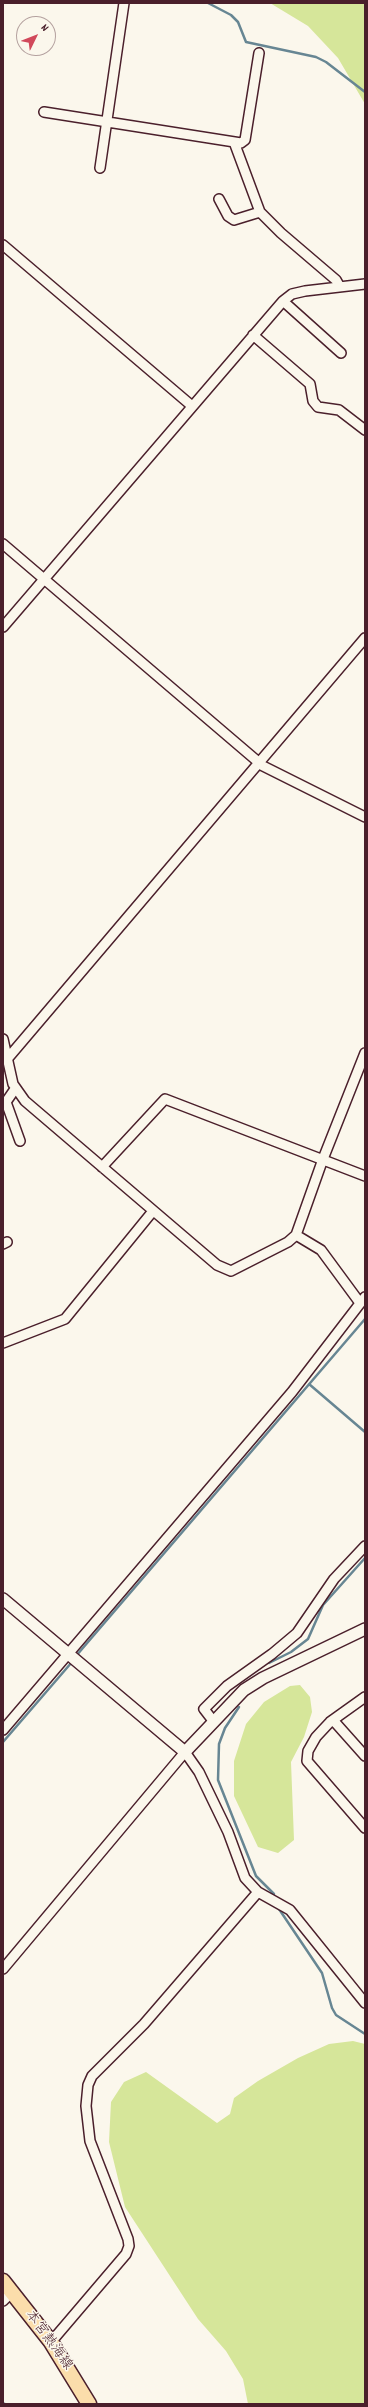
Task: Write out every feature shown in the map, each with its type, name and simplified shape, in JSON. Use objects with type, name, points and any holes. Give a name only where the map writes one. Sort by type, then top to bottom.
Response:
[{"type":"main road","name":"本宮熱海線","points":[[3,2281],[7,2297],[51,2342],[89,2404]]},
{"type":"street","points":[[100,168],[124,3]]},
{"type":"street","points":[[44,112],[241,143],[245,140],[259,52]]},
{"type":"street","points":[[234,142],[260,212],[287,238],[336,280],[340,287]]},
{"type":"street","points":[[219,199],[228,216],[234,220],[260,212]]},
{"type":"street","points":[[3,244],[192,406]]},
{"type":"street","points":[[3,627],[44,578],[121,492],[192,406],[283,301],[295,294],[365,284]]},
{"type":"street","points":[[283,301],[341,353]]},
{"type":"street","points":[[253,335],[310,384],[313,401],[318,406],[339,410],[365,430]]},
{"type":"street","points":[[3,544],[259,761],[263,766],[365,817]]},
{"type":"street","points":[[8,1058],[365,638]]},
{"type":"street","points":[[3,1039],[15,1089],[25,1102],[153,1211],[226,1270],[231,1271],[288,1242],[296,1235],[323,1159],[365,1053]]},
{"type":"street","points":[[15,1089],[6,1102],[20,1141]]},
{"type":"street","points":[[102,1167],[165,1098],[365,1176]]},
{"type":"street","points":[[3,1344],[65,1319],[153,1211]]},
{"type":"street","points":[[3,1730],[67,1653],[292,1392],[362,1300],[321,1250],[296,1235]]},
{"type":"street","points":[[214,1722],[204,1709],[227,1686],[297,1634],[334,1579],[365,1546]]},
{"type":"street","points":[[3,1599],[185,1752],[200,1772],[228,1832],[246,1878],[258,1892],[290,1910],[365,2003]]},
{"type":"street","points":[[3,1969],[185,1752],[244,1690],[365,1628]]},
{"type":"street","points":[[365,1697],[333,1720],[316,1737],[308,1752],[307,1761],[365,1828]]},
{"type":"street","points":[[333,1720],[365,1756]]},
{"type":"street","points":[[51,2342],[126,2254],[129,2246],[90,2141],[86,2106],[88,2085],[92,2076],[144,2024],[258,1892]]},
{"type":"green space","points":[[270,3],[365,3],[365,104],[338,58],[308,26]]},
{"type":"green space","points":[[300,1685],[310,1697],[312,1712],[304,1737],[291,1762],[294,1840],[278,1853],[258,1847],[234,1796],[234,1761],[246,1724],[264,1702],[290,1686]]},
{"type":"green space","points":[[353,2041],[365,2044],[365,2404],[248,2404],[243,2379],[226,2351],[198,2319],[125,2207],[109,2142],[111,2102],[124,2082],[146,2072],[217,2123],[230,2114],[234,2098],[258,2081],[298,2058],[329,2044]]},
{"type":"waterway","points":[[208,3],[231,15],[238,22],[246,42],[316,57],[326,62],[365,92]]},
{"type":"waterway","points":[[76,1656],[365,1319]]},
{"type":"waterway","points":[[309,1384],[365,1432]]},
{"type":"waterway","points":[[269,1663],[291,1652],[308,1639],[323,1605],[365,1558]]},
{"type":"waterway","points":[[3,1742],[72,1662]]},
{"type":"waterway","points":[[239,1707],[225,1728],[219,1744],[218,1780],[256,1876],[274,1894]]},
{"type":"waterway","points":[[279,1909],[322,1973],[332,2008],[336,2015],[365,2034]]}]
